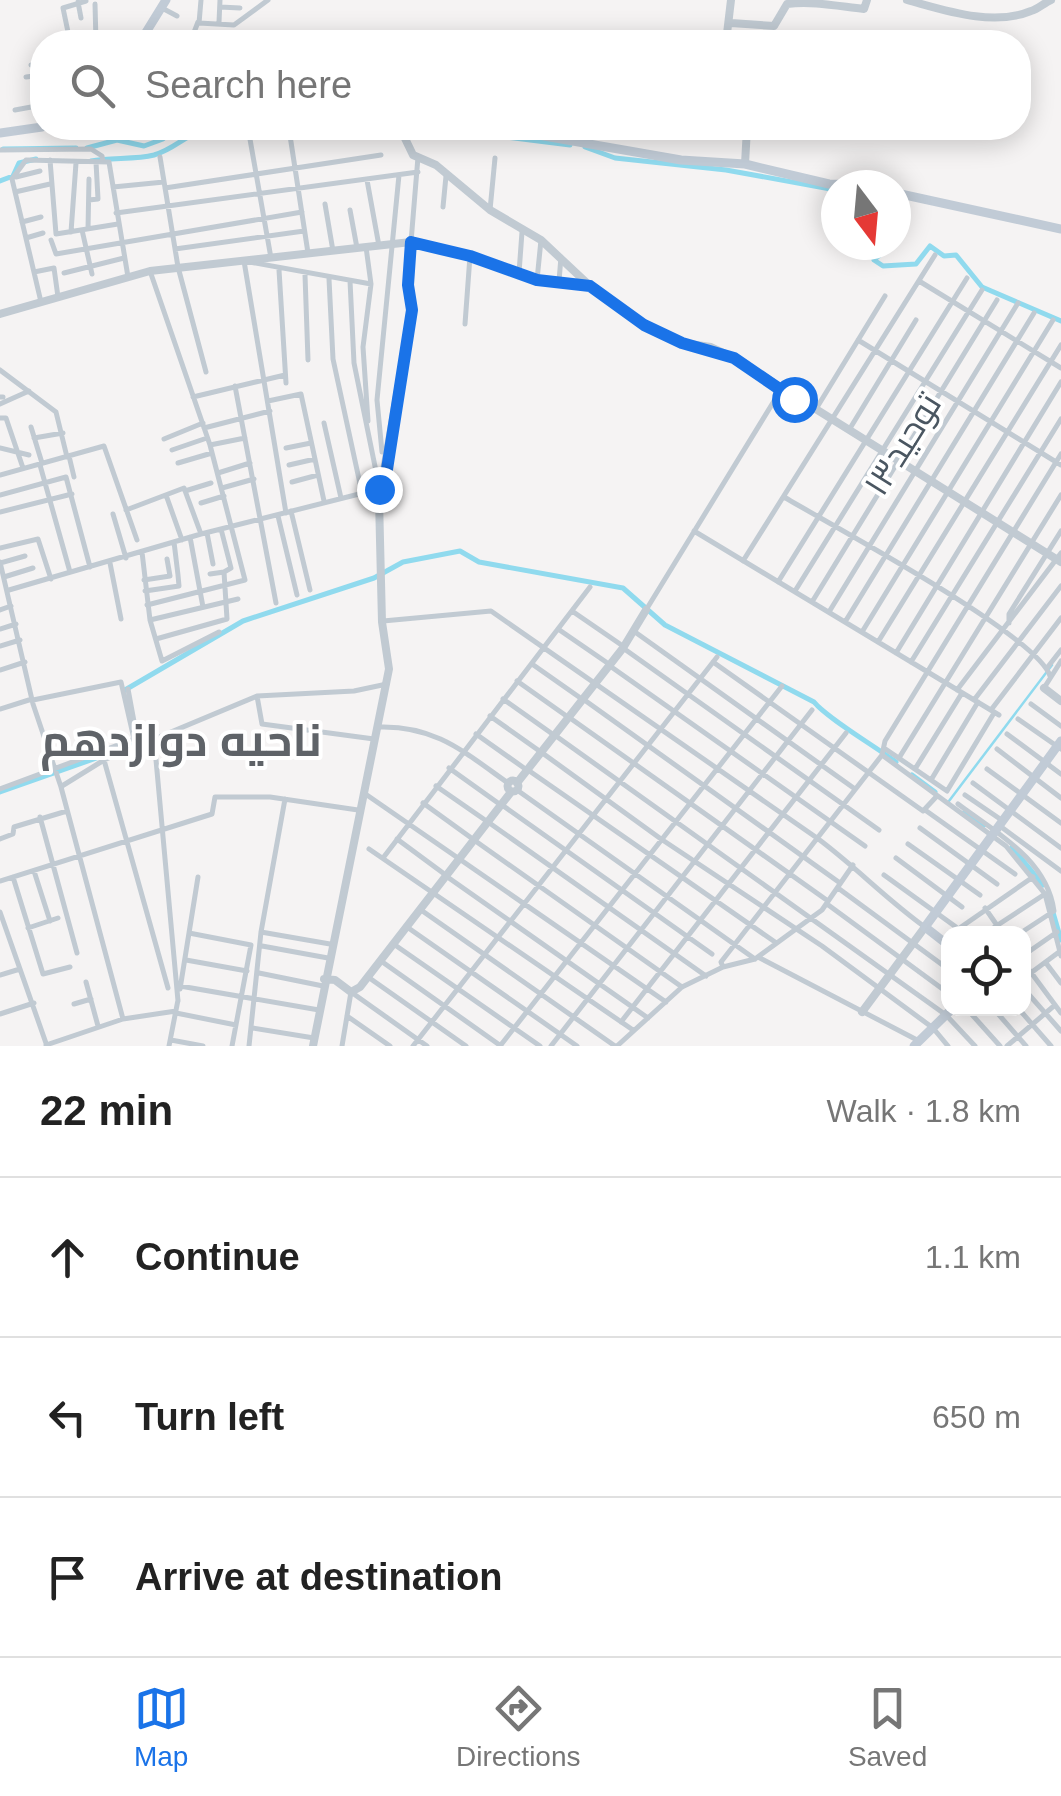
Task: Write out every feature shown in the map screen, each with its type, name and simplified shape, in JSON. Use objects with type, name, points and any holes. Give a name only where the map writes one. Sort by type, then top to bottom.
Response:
[{"type":"main road","points":[[147,30],[164,4]]},
{"type":"main road","points":[[0,133],[30,129]]},
{"type":"main road","points":[[567,140],[681,160],[746,164],[821,182]]},
{"type":"main road","points":[[911,196],[1061,229]]},
{"type":"main road","points":[[941,933],[925,927],[1060,746]]},
{"type":"main road","points":[[919,1044],[945,1016]]},
{"type":"street","points":[[195,30],[202,0]]},
{"type":"street","points":[[198,22],[238,24],[268,0]]},
{"type":"street","points":[[729,30],[731,0]]},
{"type":"street","points":[[731,23],[774,26],[782,6],[788,4],[811,1],[821,6],[864,9],[868,0]]},
{"type":"street","points":[[907,0],[957,14],[1008,16],[1032,11],[1051,0]]},
{"type":"street","points":[[68,30],[64,8],[76,2],[81,18]]},
{"type":"street","points":[[96,4],[96,30]]},
{"type":"street","points":[[164,4],[177,16]]},
{"type":"street","points":[[219,22],[220,4],[240,8]]},
{"type":"street","points":[[26,77],[30,76]]},
{"type":"street","points":[[15,110],[30,107]]},
{"type":"street","points":[[250,140],[270,258]]},
{"type":"street","points":[[290,140],[308,253]]},
{"type":"street","points":[[406,140],[413,156],[446,172],[490,210],[541,240],[590,286],[644,325],[682,343],[734,358],[946,494],[1060,558],[960,691],[914,769]]},
{"type":"street","points":[[746,164],[747,140]]},
{"type":"street","points":[[0,150],[91,148],[100,160],[98,200],[89,200]]},
{"type":"street","points":[[112,187],[165,185],[381,155]]},
{"type":"street","points":[[252,1028],[314,1042],[330,944],[386,684],[380,576],[381,489],[412,310],[408,285],[418,156]]},
{"type":"street","points":[[160,157],[178,267],[206,372]]},
{"type":"street","points":[[490,210],[494,158]]},
{"type":"street","points":[[41,302],[12,178],[26,160],[109,162],[128,277]]},
{"type":"street","points":[[50,160],[56,234],[118,224]]},
{"type":"street","points":[[72,232],[76,162]]},
{"type":"street","points":[[16,177],[40,171]]},
{"type":"street","points":[[116,213],[418,172]]},
{"type":"street","points":[[443,207],[446,172]]},
{"type":"street","points":[[382,452],[377,420],[399,174]]},
{"type":"street","points":[[89,179],[85,230],[92,274]]},
{"type":"street","points":[[366,180],[379,246]]},
{"type":"street","points":[[15,192],[50,184]]},
{"type":"street","points":[[326,204],[333,251]]},
{"type":"street","points":[[350,210],[371,284],[364,344],[367,421]]},
{"type":"street","points":[[51,240],[55,254],[302,212]]},
{"type":"street","points":[[22,222],[41,217]]},
{"type":"street","points":[[175,250],[304,231]]},
{"type":"street","points":[[519,274],[522,232]]},
{"type":"street","points":[[26,238],[43,233]]},
{"type":"street","points":[[537,280],[541,240]]},
{"type":"street","points":[[0,314],[150,271],[411,242],[470,256],[537,280],[590,286]]},
{"type":"street","points":[[743,560],[934,255]]},
{"type":"street","points":[[465,324],[470,256]]},
{"type":"street","points":[[559,284],[561,256]]},
{"type":"street","points":[[64,273],[124,258]]},
{"type":"street","points":[[244,261],[371,284]]},
{"type":"street","points":[[244,261],[289,512],[310,590]]},
{"type":"street","points":[[34,272],[54,268],[58,297]]},
{"type":"street","points":[[194,397],[264,380],[286,379],[279,270]]},
{"type":"street","points":[[147,604],[246,580],[210,445],[150,271]]},
{"type":"street","points":[[305,275],[308,360]]},
{"type":"street","points":[[329,278],[333,359],[362,492]]},
{"type":"street","points":[[778,582],[966,278]]},
{"type":"street","points":[[918,280],[1061,368]]},
{"type":"street","points":[[350,281],[352,336],[381,489]]},
{"type":"street","points":[[795,592],[982,290]]},
{"type":"street","points":[[814,411],[885,296]]},
{"type":"street","points":[[812,602],[997,300]]},
{"type":"street","name":"توحید۱۳","points":[[829,612],[1018,303]]},
{"type":"street","points":[[845,622],[1034,312]]},
{"type":"street","points":[[848,432],[916,320]]},
{"type":"street","points":[[862,632],[1053,320]]},
{"type":"street","points":[[858,340],[1059,463]]},
{"type":"street","points":[[878,642],[1061,345]]},
{"type":"street","points":[[0,370],[54,410],[74,477]]},
{"type":"street","points":[[896,653],[1061,382]]},
{"type":"street","points":[[235,386],[276,603]]},
{"type":"street","points":[[622,646],[635,632],[782,388]]},
{"type":"street","points":[[1,399],[30,391]]},
{"type":"street","points":[[268,401],[301,394],[324,502]]},
{"type":"street","points":[[164,439],[270,411]]},
{"type":"street","points":[[0,418],[6,418],[22,468]]},
{"type":"street","points":[[911,662],[1061,419]]},
{"type":"street","points":[[367,421],[377,420]]},
{"type":"street","points":[[309,433],[325,426],[341,498]]},
{"type":"street","points":[[31,427],[70,572]]},
{"type":"street","points":[[34,438],[63,433]]},
{"type":"street","points":[[172,450],[245,438]]},
{"type":"street","points":[[286,448],[311,443]]},
{"type":"street","points":[[178,463],[210,445]]},
{"type":"street","points":[[0,475],[104,446],[137,540]]},
{"type":"street","points":[[0,448],[28,454]]},
{"type":"street","points":[[723,967],[721,962],[882,752],[1061,454]]},
{"type":"street","points":[[288,465],[315,459]]},
{"type":"street","points":[[218,472],[250,463]]},
{"type":"street","points":[[292,482],[318,475]]},
{"type":"street","points":[[0,495],[66,477],[90,567]]},
{"type":"street","points":[[222,488],[254,479]]},
{"type":"street","points":[[185,491],[211,483]]},
{"type":"street","points":[[126,510],[184,488],[212,564]]},
{"type":"street","points":[[5,590],[381,489]]},
{"type":"street","points":[[0,512],[72,494]]},
{"type":"street","points":[[166,495],[204,607]]},
{"type":"street","points":[[899,758],[1061,495]]},
{"type":"street","points":[[200,503],[224,496]]},
{"type":"street","points":[[784,497],[952,597],[1061,677]]},
{"type":"street","points":[[113,514],[126,558]]},
{"type":"street","points":[[278,515],[297,595]]},
{"type":"street","points":[[210,574],[232,568],[222,529]]},
{"type":"street","points":[[694,531],[994,712]]},
{"type":"street","points":[[1008,624],[1009,614],[1061,531]]},
{"type":"street","points":[[0,548],[38,538],[51,579]]},
{"type":"street","points":[[145,591],[179,586],[182,540]]},
{"type":"street","points":[[142,551],[150,620],[163,662],[219,632]]},
{"type":"street","points":[[25,556],[0,562],[5,590],[122,1019]]},
{"type":"street","points":[[168,559],[170,576]]},
{"type":"street","points":[[110,562],[121,619]]},
{"type":"street","points":[[4,576],[33,568]]},
{"type":"street","points":[[156,640],[226,619],[224,572]]},
{"type":"street","points":[[144,580],[178,576]]},
{"type":"street","points":[[931,780],[976,701],[1061,586]]},
{"type":"street","points":[[383,858],[590,587]]},
{"type":"street","points":[[150,620],[238,599]]},
{"type":"street","points":[[0,610],[12,606]]},
{"type":"street","points":[[382,622],[491,611],[853,865],[873,890],[925,927],[862,1012]]},
{"type":"street","points":[[572,611],[879,830]]},
{"type":"street","points":[[262,946],[327,961],[336,978],[358,984],[646,612]]},
{"type":"street","points":[[882,752],[899,758],[948,790],[994,712],[1061,618]]},
{"type":"street","points":[[0,629],[16,624]]},
{"type":"street","points":[[558,629],[865,846]]},
{"type":"street","points":[[635,632],[856,789]]},
{"type":"street","points":[[0,646],[20,640]]},
{"type":"street","points":[[1061,650],[1044,688],[1061,702]]},
{"type":"street","points":[[415,1043],[715,659],[800,725],[1015,874]]},
{"type":"street","points":[[0,670],[26,662]]},
{"type":"street","points":[[1050,672],[1061,662]]},
{"type":"street","points":[[531,664],[803,857],[941,964]]},
{"type":"street","points":[[517,681],[757,849],[941,988]]},
{"type":"street","points":[[0,709],[72,689],[87,692],[121,682],[134,739],[55,774],[0,789]]},
{"type":"street","points":[[60,787],[104,760],[256,696],[354,691],[386,684]]},
{"type":"street","points":[[380,960],[500,1046],[782,686]]},
{"type":"street","points":[[128,689],[135,727],[144,742]]},
{"type":"street","points":[[256,696],[262,724],[374,740]]},
{"type":"street","points":[[503,698],[941,1007]]},
{"type":"street","points":[[1031,704],[1061,726]]},
{"type":"street","points":[[551,1046],[812,710]]},
{"type":"street","points":[[490,716],[880,989],[933,1028],[948,1046]]},
{"type":"street","points":[[1018,719],[1060,746]]},
{"type":"street","points":[[377,728],[418,728],[462,752],[756,957],[919,1044]]},
{"type":"street","points":[[621,1022],[846,733]]},
{"type":"street","points":[[476,734],[775,942]]},
{"type":"street","points":[[1007,734],[1061,774]]},
{"type":"street","points":[[154,738],[178,1001]]},
{"type":"street","points":[[997,749],[1061,798]]},
{"type":"street","points":[[882,752],[936,798],[998,828],[1055,908]]},
{"type":"street","points":[[104,760],[168,988]]},
{"type":"street","points":[[449,768],[712,954]]},
{"type":"street","points":[[987,769],[1061,823]]},
{"type":"street","points":[[973,784],[1061,848]]},
{"type":"street","points":[[436,786],[706,976]]},
{"type":"street","points":[[364,792],[666,1002]]},
{"type":"street","points":[[964,794],[1010,838],[1038,873],[1055,908],[1060,954],[1031,973],[1061,1013]]},
{"type":"street","points":[[0,882],[212,814],[215,798],[285,799],[358,810]]},
{"type":"street","points":[[925,810],[936,798]]},
{"type":"street","points":[[249,1046],[261,932],[285,799]]},
{"type":"street","points":[[423,802],[682,987]]},
{"type":"street","points":[[958,804],[1061,871]]},
{"type":"street","points":[[0,839],[13,834],[14,827],[67,811]]},
{"type":"street","points":[[40,817],[77,953]]},
{"type":"street","points":[[920,828],[997,884]]},
{"type":"street","points":[[396,839],[648,1018]]},
{"type":"street","points":[[908,844],[980,895]]},
{"type":"street","points":[[369,850],[633,1030]]},
{"type":"street","points":[[896,858],[962,907]]},
{"type":"street","points":[[420,910],[616,1046],[682,987],[723,967],[756,957],[792,930],[828,902],[853,865]]},
{"type":"street","points":[[34,870],[50,920]]},
{"type":"street","points":[[884,875],[936,912],[944,926]]},
{"type":"street","points":[[13,877],[43,974],[70,967]]},
{"type":"street","points":[[198,877],[170,1043],[203,1046]]},
{"type":"street","points":[[963,926],[1033,877]]},
{"type":"street","points":[[352,1046],[342,1043],[351,992],[368,977],[431,892]]},
{"type":"street","points":[[985,908],[997,925],[1045,894]]},
{"type":"street","points":[[1031,926],[1055,908]]},
{"type":"street","points":[[0,912],[46,1045],[122,1019],[176,1012],[236,1024]]},
{"type":"street","points":[[28,928],[58,918]]},
{"type":"street","points":[[407,926],[577,1046]]},
{"type":"street","points":[[261,932],[330,944]]},
{"type":"street","points":[[1031,950],[1057,932]]},
{"type":"street","points":[[189,933],[250,944],[232,1046]]},
{"type":"street","points":[[393,944],[540,1046]]},
{"type":"street","points":[[185,960],[246,971]]},
{"type":"street","points":[[1046,963],[1061,983]]},
{"type":"street","points":[[0,975],[20,969]]},
{"type":"street","points":[[258,973],[323,982],[335,980],[415,1043],[427,1046]]},
{"type":"street","points":[[368,977],[466,1046]]},
{"type":"street","points":[[86,982],[98,1026]]},
{"type":"street","points":[[180,986],[320,1010]]},
{"type":"street","points":[[1031,997],[1061,1031]]},
{"type":"street","points":[[74,1004],[91,1000]]},
{"type":"street","points":[[0,1014],[34,1004]]},
{"type":"street","points":[[974,1016],[1003,1046],[1055,1005]]},
{"type":"street","points":[[347,1016],[390,1046]]},
{"type":"street","points":[[952,1016],[975,1046]]},
{"type":"street","points":[[1000,1016],[1026,1046]]},
{"type":"street","points":[[1025,1016],[1051,1046]]},
{"type":"waterway","points":[[87,148],[117,140]]},
{"type":"waterway","points":[[117,140],[144,146],[160,140]]},
{"type":"waterway","points":[[91,161],[154,155],[184,140]]},
{"type":"waterway","points":[[530,140],[570,145]]},
{"type":"waterway","points":[[585,147],[615,158],[726,170],[821,187]]},
{"type":"waterway","points":[[3,149],[76,148]]},
{"type":"waterway","points":[[0,181],[13,176],[19,163],[36,159]]},
{"type":"waterway","points":[[874,260],[883,266],[916,264],[930,246],[944,256],[956,255],[982,287],[1061,321]]},
{"type":"waterway","points":[[125,690],[243,621],[374,578],[403,562],[460,551],[479,562],[623,588],[665,625],[814,702],[896,762]]},
{"type":"waterway","points":[[949,801],[1052,665]]},
{"type":"waterway","points":[[0,792],[136,744],[133,729]]},
{"type":"waterway","points":[[912,775],[935,792]]},
{"type":"waterway","points":[[964,813],[984,825]]},
{"type":"waterway","points":[[1012,847],[1043,885]]},
{"type":"waterway","points":[[1052,909],[1061,940]]},
{"type":"district","name":"ناحیه دوازدهم","points":[[181,740]]},
{"type":"route","points":[[379,489],[385,482],[412,310],[408,285],[411,242],[470,256],[537,280],[590,286],[605,293],[644,325],[682,343],[711,348],[734,358],[794,399]]}]
